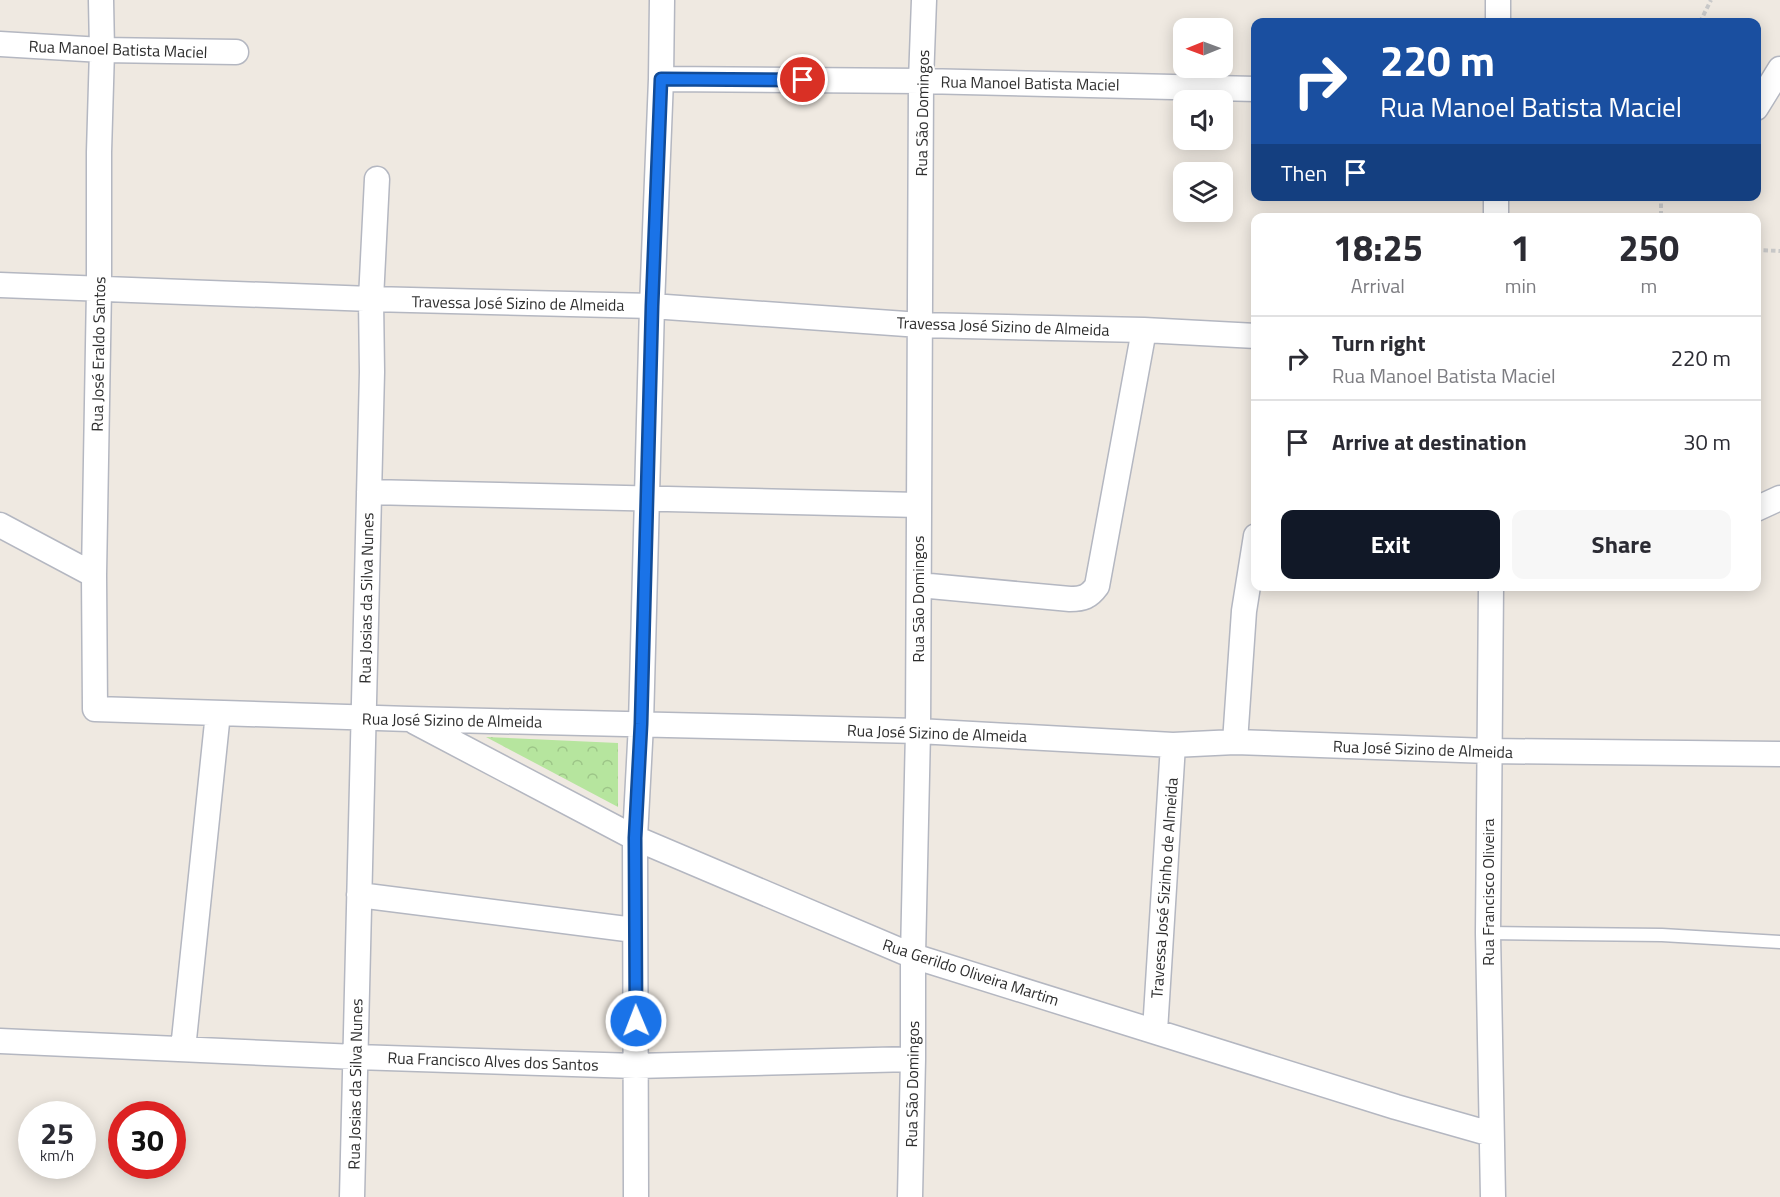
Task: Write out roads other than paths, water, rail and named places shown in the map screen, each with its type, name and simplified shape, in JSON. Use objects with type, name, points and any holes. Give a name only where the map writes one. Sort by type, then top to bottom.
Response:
[{"type":"street","name":"Rua José Eraldo Santos","points":[[95,709],[94,575],[101,0]]},
{"type":"street","points":[[636,1197],[635,838],[641,724],[662,0]]},
{"type":"street","name":"Rua São Domingos","points":[[910,1197],[918,731],[921,81],[924,0]]},
{"type":"street","points":[[1497,18],[1498,0]]},
{"type":"street","name":"Rua Manoel Batista Maciel","points":[[0,44],[102,50],[236,52]]},
{"type":"street","points":[[1761,100],[1780,69]]},
{"type":"street","name":"Rua Manoel Batista Maciel","points":[[661,79],[921,81],[1251,89]]},
{"type":"street","name":"Rua Josias da Silva Nunes","points":[[352,1197],[369,492],[371,299],[377,179]]},
{"type":"street","name":"Travessa José Sizino de Almeida","points":[[0,285],[371,299],[652,306],[920,325],[1144,330],[1251,336]]},
{"type":"street","points":[[919,585],[1070,599],[1090,596],[1096,586],[1144,330]]},
{"type":"street","points":[[369,492],[918,505]]},
{"type":"street","points":[[1761,507],[1780,498]]},
{"type":"street","points":[[0,525],[94,575]]},
{"type":"street","points":[[1235,742],[1244,611],[1251,567]]},
{"type":"street","name":"Rua Francisco Oliveira","points":[[1491,591],[1488,933],[1492,1197]]},
{"type":"street","name":"Rua José Sizino de Almeida","points":[[95,709],[918,731],[1173,744],[1235,742],[1489,752],[1780,754]]},
{"type":"street","points":[[183,1049],[218,713]]},
{"type":"street","name":"Rua Gerildo Oliveira Martim","points":[[409,719],[635,838],[913,956],[1396,1107],[1491,1134]]},
{"type":"street","name":"Travessa José Sizinho de Almeida","points":[[1155,1031],[1173,744]]},
{"type":"street","points":[[358,895],[634,930]]},
{"type":"street","name":"Rua Francisco Alves dos Santos","points":[[0,1041],[356,1057],[636,1066],[914,1059]]},
{"type":"lane","points":[[1488,933],[1662,935],[1780,942]]}]
